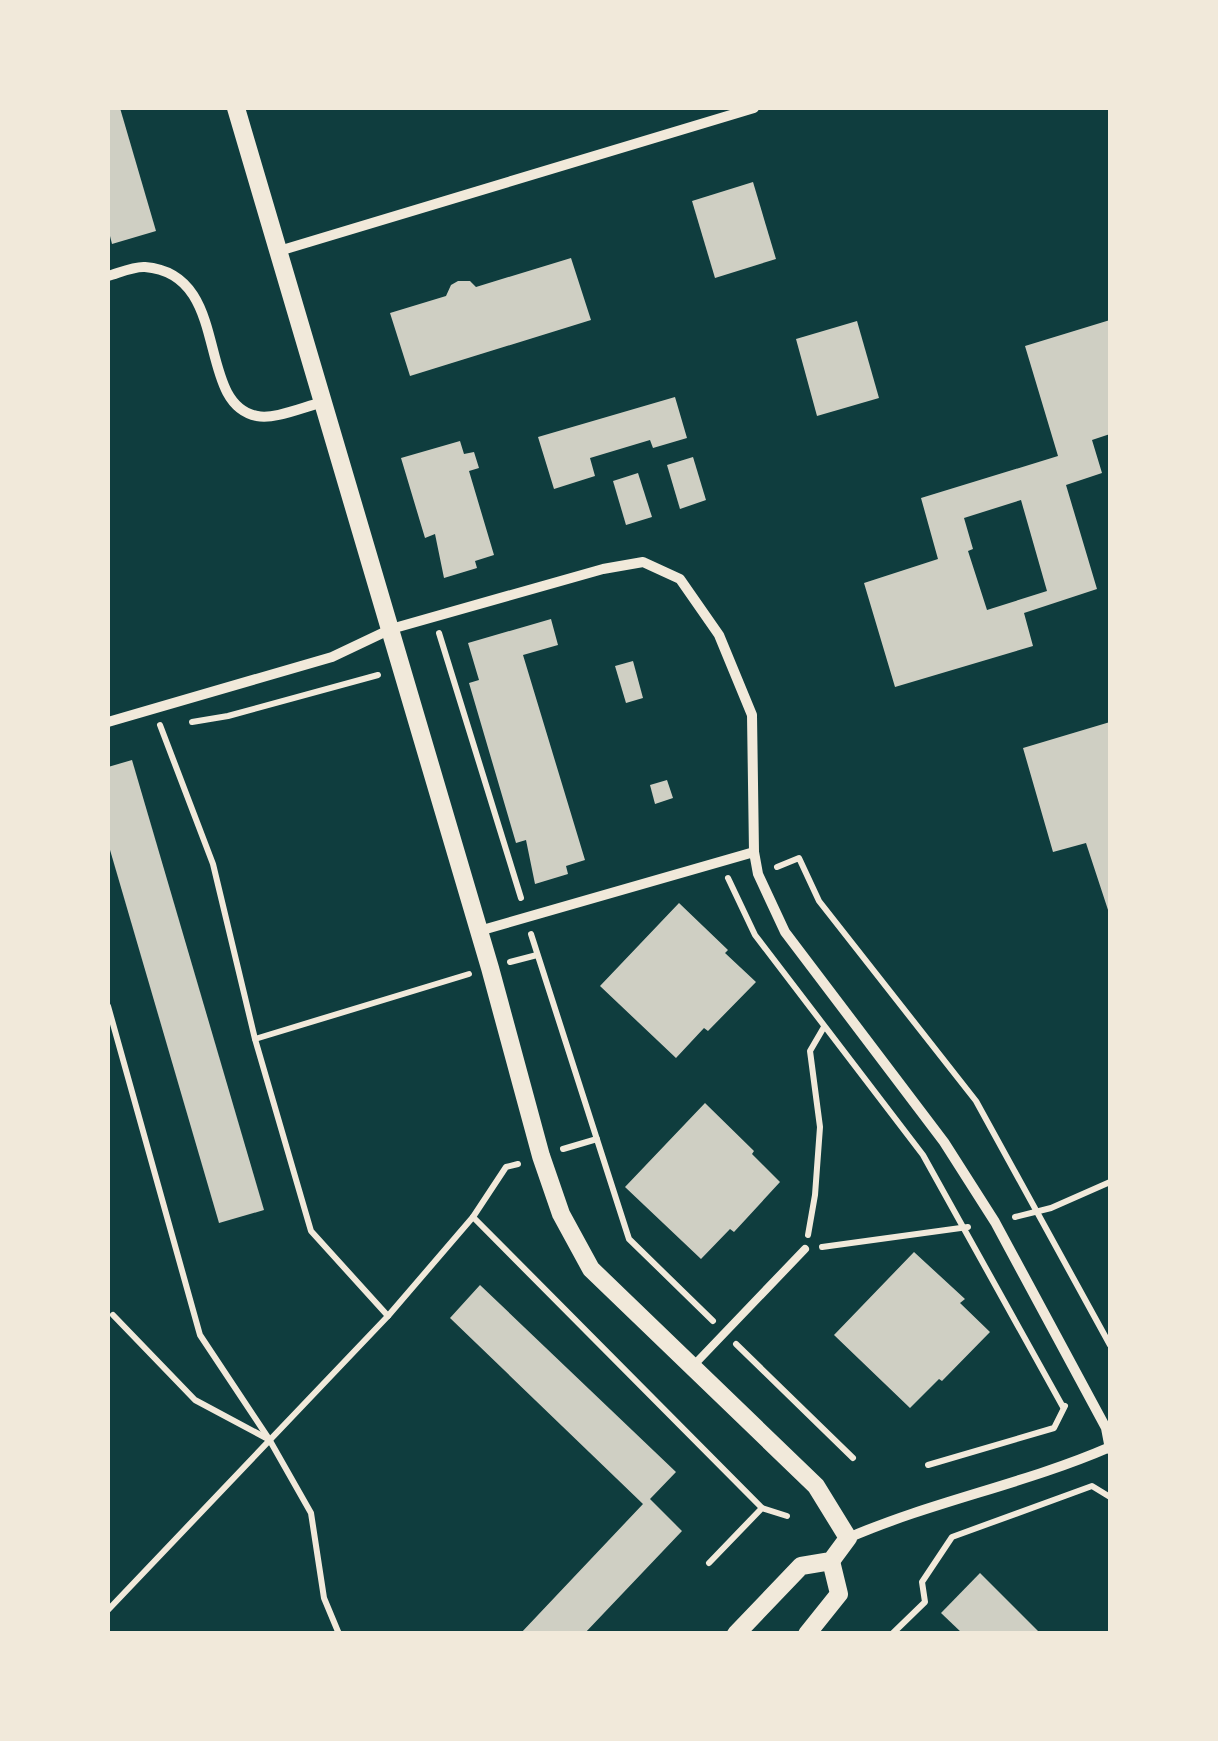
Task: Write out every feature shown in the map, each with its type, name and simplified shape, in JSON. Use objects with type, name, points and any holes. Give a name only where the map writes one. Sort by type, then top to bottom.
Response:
[{"type":"street","points":[[236,108],[560,1214],[591,1270],[816,1486],[848,1538]]},
{"type":"street","points":[[279,251],[754,108]]},
{"type":"street","points":[[108,276],[144,267],[187,286],[200,305],[229,398],[245,413],[262,418],[324,402]]},
{"type":"street","points":[[108,722],[332,656],[391,629],[604,569],[642,562],[680,579],[719,635],[752,715],[754,852],[758,874],[785,932],[944,1142],[994,1222],[1106,1428],[1110,1448],[1068,1465],[890,1520],[848,1538],[831,1561],[801,1566],[736,1634]]},
{"type":"street","points":[[479,932],[754,852]]},
{"type":"street","points":[[806,1634],[839,1594],[831,1561]]},
{"type":"lane","points":[[692,1367],[805,1250]]},
{"type":"path","points":[[434,617],[537,955],[630,1239],[854,1458]]},
{"type":"path","points":[[161,728],[228,716],[446,656]]},
{"type":"path","points":[[154,710],[214,864],[255,1039],[311,1231],[388,1316]]},
{"type":"path","points":[[800,858],[819,901],[976,1102],[1110,1345]]},
{"type":"path","points":[[723,862],[755,936],[923,1156],[1063,1408]]},
{"type":"path","points":[[255,1039],[537,955]]},
{"type":"path","points":[[108,1006],[200,1335],[269,1439],[311,1513],[324,1598],[339,1634]]},
{"type":"path","points":[[824,1026],[810,1051],[820,1127],[816,1195],[805,1250],[994,1222],[1038,1211],[1110,1182]]},
{"type":"path","points":[[108,1610],[388,1316],[474,1217],[506,1168],[597,1138]]},
{"type":"path","points":[[474,1217],[762,1508],[786,1516]]},
{"type":"path","points":[[112,1315],[195,1400],[269,1439]]},
{"type":"path","points":[[928,1465],[1054,1428],[1063,1408],[1088,1395]]},
{"type":"path","points":[[892,1634],[925,1602],[922,1582],[952,1538],[1092,1486],[1110,1497]]},
{"type":"path","points":[[709,1563],[762,1508]]},
{"type":"building","points":[[108,108],[120,108],[156,231],[112,244],[108,228]]},
{"type":"building","points":[[753,182],[776,259],[715,278],[692,201]]},
{"type":"building","points":[[571,258],[591,320],[410,376],[390,313],[446,296],[458,281],[470,281],[476,287]]},
{"type":"building","points":[[1110,320],[1110,434],[1092,440],[1102,473],[1066,485],[1097,589],[1024,613],[1033,646],[895,687],[864,583],[938,559],[921,498],[1058,456],[1025,346]],"holes":[[[1021,500],[1047,591],[987,610],[968,551],[973,549],[964,518]]]},
{"type":"building","points":[[857,321],[879,398],[817,416],[796,339]]},
{"type":"building","points":[[675,397],[687,438],[653,448],[650,440],[590,458],[595,476],[554,489],[538,437]]},
{"type":"building","points":[[460,441],[464,454],[474,452],[479,468],[469,471],[494,555],[475,561],[477,568],[444,578],[435,534],[425,538],[401,458]]},
{"type":"building","points":[[693,457],[706,500],[680,509],[667,465]]},
{"type":"building","points":[[638,473],[652,517],[626,525],[613,481]]},
{"type":"building","points":[[551,619],[558,645],[523,655],[585,860],[566,866],[568,874],[535,884],[526,840],[516,843],[469,683],[479,680],[468,643]]},
{"type":"building","points":[[633,661],[643,698],[626,703],[615,666]]},
{"type":"building","points":[[1110,722],[1110,916],[1086,843],[1053,852],[1023,748]]},
{"type":"building","points":[[132,760],[264,1210],[219,1223],[108,843],[108,767]]},
{"type":"building","points":[[667,780],[673,798],[655,804],[650,785]]},
{"type":"building","points":[[679,903],[756,982],[676,1058],[600,986]]},
{"type":"building","points":[[705,1103],[780,1182],[734,1232],[730,1229],[701,1259],[625,1187]]},
{"type":"building","points":[[914,1252],[965,1299],[960,1303],[990,1332],[910,1408],[834,1335]]},
{"type":"building","points":[[480,1285],[676,1472],[650,1499],[682,1531],[584,1634],[520,1634],[643,1504],[450,1318]]},
{"type":"building","points":[[980,1573],[1041,1634],[963,1634],[941,1613]]}]
